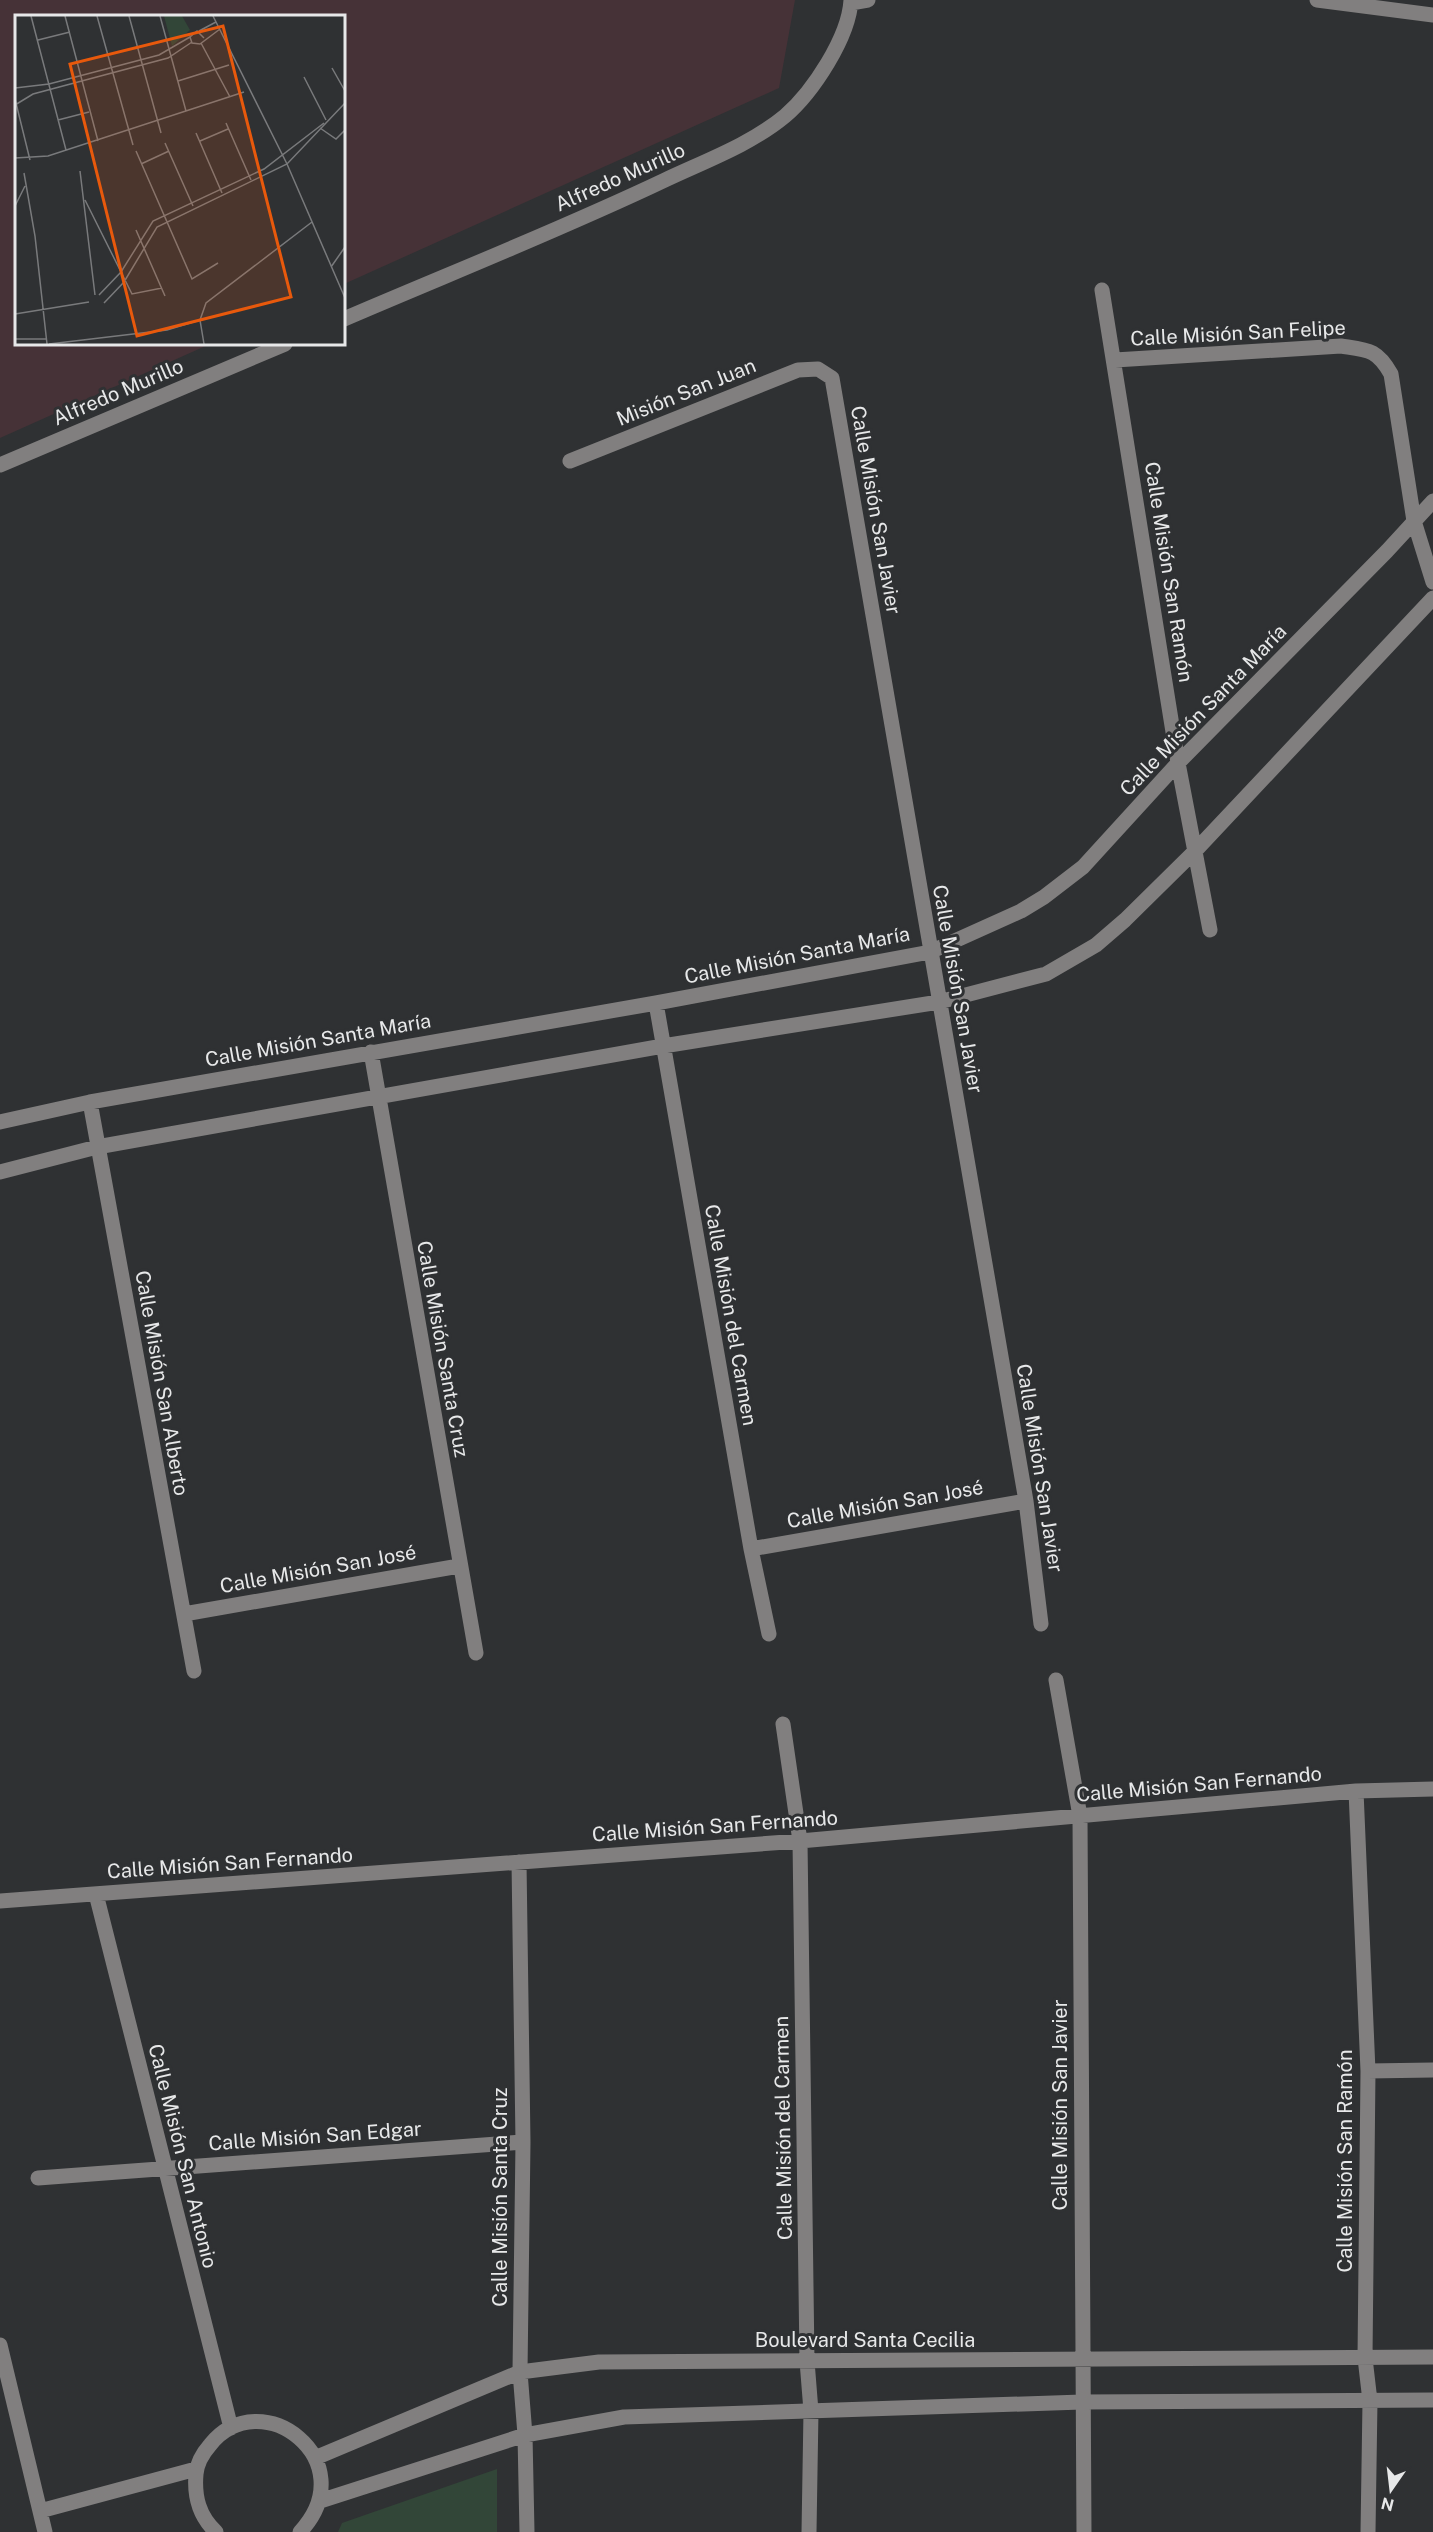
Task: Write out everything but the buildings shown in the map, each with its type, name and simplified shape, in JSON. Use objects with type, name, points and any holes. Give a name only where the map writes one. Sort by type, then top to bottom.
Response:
[{"type":"street","points":[[851,1],[868,0]]},
{"type":"street","points":[[1317,0],[1433,15]]},
{"type":"street","name":"Alfredo Murillo","points":[[345,319],[620,201],[759,135],[787,115],[820,78],[839,42],[851,1]]},
{"type":"street","name":"Calle Misión San Ramón","points":[[1102,290],[1178,763],[1210,930]]},
{"type":"street","name":"Alfredo Murillo","points":[[0,465],[283,345]]},
{"type":"street","name":"Calle Misión San Felipe","points":[[1115,360],[1341,346],[1371,350],[1383,360],[1391,374],[1414,521],[1433,582]]},
{"type":"street","name":"Misión San Juan","points":[[570,461],[798,370],[818,369]]},
{"type":"street","name":"Calle Misión San Javier","points":[[818,369],[832,378],[1026,1502],[1041,1624]]},
{"type":"street","name":"Calle Misión Santa María","points":[[0,1122],[90,1102],[656,1003],[930,952],[1021,911],[1083,867],[1178,763],[1387,551],[1433,501]]},
{"type":"street","points":[[0,1172],[98,1146],[663,1046],[939,1002],[1046,974],[1096,945],[1125,920],[1195,851],[1433,598]]},
{"type":"street","name":"Calle Misión del Carmen","points":[[656,1003],[751,1549],[769,1634]]},
{"type":"street","name":"Calle Misión Santa Cruz","points":[[371,1052],[476,1653]]},
{"type":"street","name":"Calle Misión San Alberto","points":[[90,1102],[194,1671]]},
{"type":"street","name":"Calle Misión San José","points":[[751,1549],[1026,1502]]},
{"type":"street","name":"Calle Misión San José","points":[[183,1614],[459,1566]]},
{"type":"street","name":"Calle Misión San Javier","points":[[1056,1680],[1080,1816],[1084,2532]]},
{"type":"street","name":"Calle Misión del Carmen","points":[[783,1724],[800,1841],[807,2361],[811,2411],[809,2532]]},
{"type":"street","name":"Calle Misión San Fernando","points":[[0,1901],[800,1841],[1356,1791],[1433,1789]]},
{"type":"street","name":"Calle Misión San Ramón","points":[[1356,1791],[1368,2071],[1365,2358],[1370,2401],[1368,2532]]},
{"type":"street","name":"Calle Misión Santa Cruz","points":[[519,1862],[523,2142],[520,2372],[525,2435],[527,2532]]},
{"type":"street","name":"Calle Misión San Antonio","points":[[96,1894],[163,2169],[231,2428]]},
{"type":"street","points":[[1368,2071],[1433,2070]]},
{"type":"street","name":"Calle Misión San Edgar","points":[[38,2178],[523,2142]]},
{"type":"street","points":[[0,2345],[45,2532]]},
{"type":"street","name":"Boulevard Santa Cecilia","points":[[315,2458],[520,2372],[599,2362],[1433,2356]]},
{"type":"street","points":[[320,2501],[525,2435],[624,2416],[1082,2402],[1433,2400]]},
{"type":"street","points":[[216,2532],[208,2524],[199,2507],[195,2488],[196,2469],[204,2452],[215,2438],[231,2428],[256,2422],[282,2427],[297,2435],[310,2448],[315,2458],[321,2483],[320,2501],[312,2519],[300,2532]]},
{"type":"street","points":[[40,2511],[196,2469]]},
{"type":"shaded area","points":[[0,0],[795,0],[779,88],[345,284],[345,15],[15,15],[15,345],[208,345],[0,438]]},
{"type":"green space","points":[[497,2469],[497,2532],[338,2532],[342,2523]]}]
